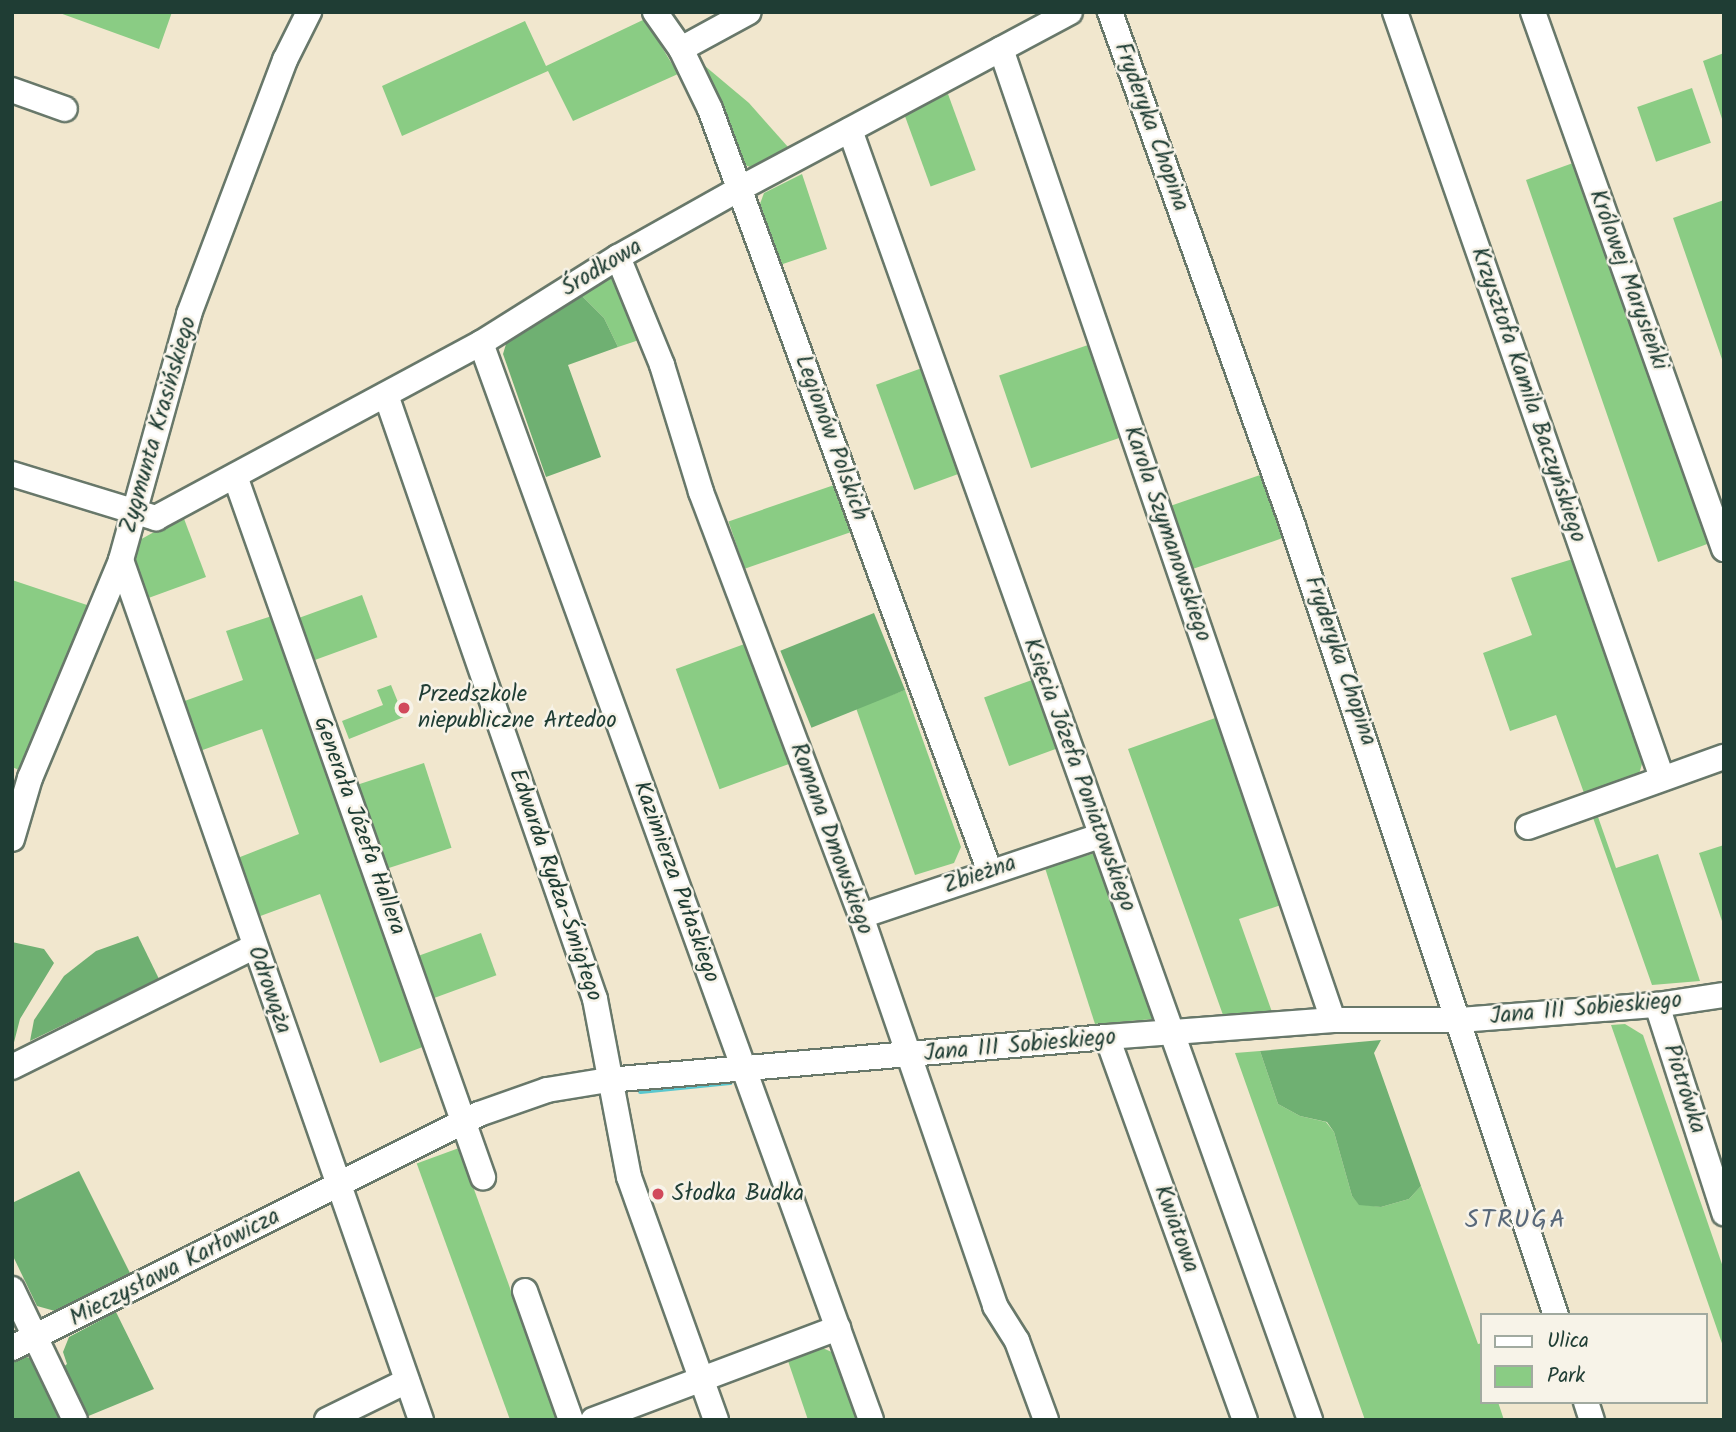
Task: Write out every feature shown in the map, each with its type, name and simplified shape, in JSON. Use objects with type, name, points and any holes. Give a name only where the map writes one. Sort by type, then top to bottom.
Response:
[{"type":"street","name":"Zygmunta Krasińskiego","points":[[12,839],[30,778],[121,559],[189,314],[285,60],[309,12]]},
{"type":"street","name":"Legionów Polskich","points":[[655,12],[681,49],[710,109],[990,872]]},
{"type":"street","points":[[681,49],[749,12]]},
{"type":"street","name":"Środkowa","points":[[12,474],[156,519],[481,343],[618,257],[1070,12]]},
{"type":"street","name":"Fryderyka Chopina","points":[[1110,12],[1293,526],[1460,1020],[1463,1042],[1555,1313]]},
{"type":"street","name":"Krzysztofa Kamila Baczyńskiego","points":[[1395,12],[1662,778]]},
{"type":"street","name":"Królowej Marysieńki","points":[[1533,12],[1724,549]]},
{"type":"street","name":"Karola Szymanowskiego","points":[[1000,49],[1333,1020]]},
{"type":"street","points":[[12,90],[65,109]]},
{"type":"street","name":"Księcia Józefa Poniatowskiego","points":[[850,130],[1310,1420]]},
{"type":"street","name":"Romana Dmowskiego","points":[[618,257],[662,365],[701,492],[860,916],[995,1306],[1017,1341],[1046,1420]]},
{"type":"street","name":"Kazimierza Pułaskiego","points":[[481,343],[871,1420]]},
{"type":"street","name":"Edwarda Rydza-Śmigłego","points":[[386,396],[595,999],[608,1080],[629,1177],[716,1420]]},
{"type":"street","name":"Generała Józefa Hallera","points":[[235,476],[483,1177]]},
{"type":"street","name":"Odrowąża","points":[[121,559],[421,1420]]},
{"type":"street","points":[[1528,828],[1724,757]]},
{"type":"street","name":"Zbieżna","points":[[860,916],[1100,836]]},
{"type":"street","points":[[12,1067],[254,947]]},
{"type":"street","name":"Jana III Sobieskiego","points":[[338,1186],[465,1121],[547,1090],[608,1080],[908,1057],[1107,1037],[1333,1020],[1460,1020],[1657,1005],[1724,995]]},
{"type":"street","name":"Piotrówka","points":[[1657,1005],[1723,1208]]},
{"type":"street","name":"Kwiatowa","points":[[1107,1037],[1245,1420]]},
{"type":"street","name":"Mieczysława Karłowicza","points":[[12,1348],[338,1186]]},
{"type":"street","points":[[12,1289],[75,1420]]},
{"type":"street","points":[[525,1291],[571,1420]]},
{"type":"street","points":[[593,1420],[701,1377],[838,1328]]},
{"type":"street","points":[[327,1420],[407,1381]]},
{"type":"green space","points":[[57,12],[172,12],[159,49]]},
{"type":"green space","points":[[645,19],[678,74],[573,121],[548,71],[402,136],[382,86],[525,21],[546,66]]},
{"type":"green space","points":[[1724,53],[1724,125],[1703,61]]},
{"type":"green space","points":[[699,61],[749,103],[788,147],[750,167],[737,162]]},
{"type":"green space","points":[[1692,88],[1711,143],[1656,162],[1637,107]]},
{"type":"green space","points":[[948,94],[976,170],[931,187],[903,110]]},
{"type":"green space","points":[[1573,163],[1598,221],[1710,543],[1658,562],[1526,180]]},
{"type":"green space","points":[[802,174],[827,249],[777,266],[757,212],[764,193]]},
{"type":"green space","points":[[1724,200],[1724,365],[1673,218]]},
{"type":"green space","points":[[606,274],[620,280],[642,339],[618,347],[604,318],[578,292]]},
{"type":"green space","points":[[578,292],[604,318],[618,347],[568,365],[601,457],[546,477],[503,354],[509,334]]},
{"type":"green space","points":[[1088,345],[1120,438],[1031,468],[999,376]]},
{"type":"green space","points":[[922,368],[960,473],[914,490],[876,385]]},
{"type":"green space","points":[[1263,474],[1285,537],[1191,570],[1169,506]]},
{"type":"green space","points":[[840,483],[856,530],[745,569],[728,521]]},
{"type":"green space","points":[[183,516],[206,577],[143,600],[132,573],[136,542]]},
{"type":"green space","points":[[1576,558],[1645,754],[1639,774],[1584,793],[1556,715],[1510,731],[1483,653],[1532,635],[1511,578]]},
{"type":"green space","points":[[12,580],[93,607],[24,772],[12,767]]},
{"type":"green space","points":[[362,595],[377,637],[313,661],[298,618]]},
{"type":"green space","points":[[874,613],[905,690],[811,728],[780,651]]},
{"type":"green space","points":[[275,615],[428,1045],[380,1063],[320,894],[255,918],[235,859],[299,834],[262,729],[197,752],[179,703],[243,680],[226,631]]},
{"type":"green space","points":[[750,642],[794,762],[720,789],[676,669]]},
{"type":"green space","points":[[1032,680],[1057,749],[1009,766],[984,697]]},
{"type":"green space","points":[[391,685],[404,717],[349,739],[342,721],[383,705],[377,690]]},
{"type":"green space","points":[[905,690],[961,847],[954,863],[915,875],[856,708]]},
{"type":"green space","points":[[1218,717],[1284,904],[1239,919],[1272,1012],[1223,1015],[1128,749]]},
{"type":"green space","points":[[424,763],[452,848],[385,869],[357,785]]},
{"type":"green space","points":[[1597,814],[1616,868],[1658,854],[1700,981],[1652,985],[1592,815]]},
{"type":"green space","points":[[1724,845],[1724,927],[1699,853]]},
{"type":"green space","points":[[1095,853],[1154,1008],[1154,1019],[1095,1024],[1045,868]]},
{"type":"green space","points":[[481,933],[496,975],[433,998],[418,956]]},
{"type":"green space","points":[[138,936],[159,979],[30,1041],[34,1020],[64,976],[96,951]]},
{"type":"green space","points":[[12,942],[44,949],[54,963],[20,1019],[12,1050]]},
{"type":"green space","points":[[1625,1024],[1643,1035],[1724,1270],[1724,1349],[1611,1025]]},
{"type":"green space","points":[[1381,1040],[1374,1053],[1421,1186],[1409,1199],[1381,1207],[1359,1205],[1352,1196],[1334,1132],[1327,1122],[1300,1116],[1278,1104],[1260,1051]]},
{"type":"green space","points":[[1260,1051],[1278,1104],[1300,1116],[1326,1122],[1334,1132],[1352,1196],[1359,1204],[1381,1207],[1409,1199],[1421,1186],[1480,1344],[1480,1404],[1499,1404],[1504,1420],[1365,1420],[1235,1053]]},
{"type":"green space","points":[[459,1148],[558,1420],[510,1420],[417,1163]]},
{"type":"green space","points":[[79,1171],[130,1273],[55,1311],[37,1306],[12,1254],[12,1203]]},
{"type":"green space","points":[[116,1312],[154,1389],[86,1417],[62,1368],[67,1364],[63,1352],[69,1337]]},
{"type":"green space","points":[[818,1346],[834,1353],[858,1420],[808,1420],[787,1358]]},
{"type":"green space","points":[[19,1353],[33,1360],[61,1420],[12,1420],[12,1356]]},
{"type":"waterway","points":[[640,1091],[730,1082]]},
{"type":"place","name":"Przedszkole niepubliczne Artedoo","points":[[404,708]]},
{"type":"place","name":"Słodka Budka","points":[[658,1194]]},
{"type":"district","name":"STRUGA","points":[[1516,1221]]}]
